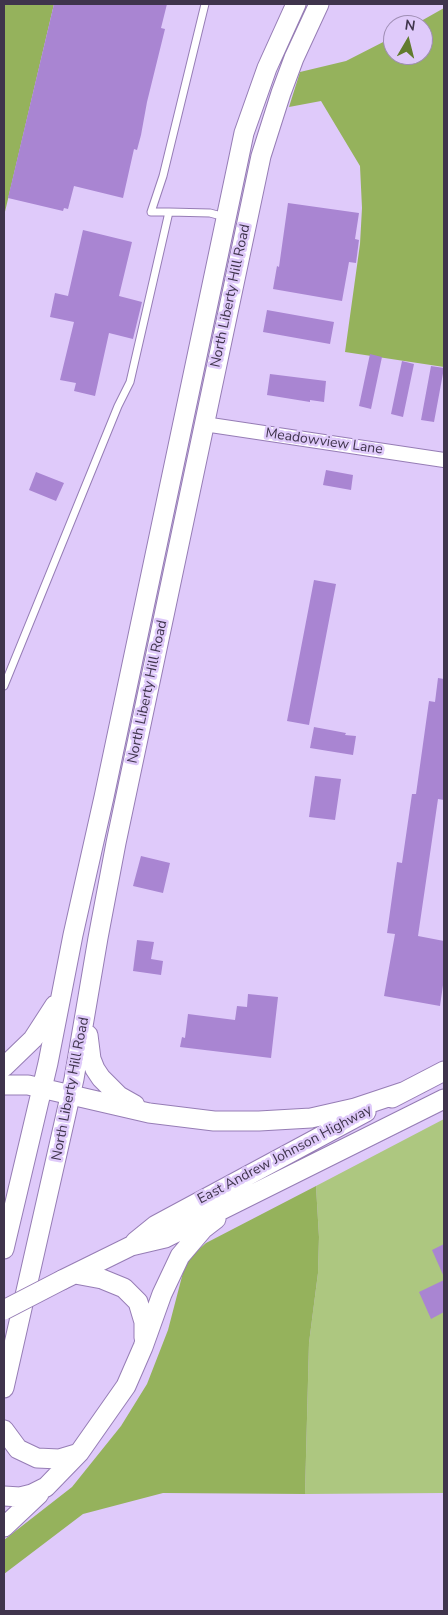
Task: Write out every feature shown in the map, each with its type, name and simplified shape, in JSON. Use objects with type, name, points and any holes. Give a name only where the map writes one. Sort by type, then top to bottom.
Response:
[{"type":"main road","name":"North Liberty Hill Road","points":[[4,1249],[42,1088],[244,134],[267,68],[296,4]]},
{"type":"main road","name":"North Liberty Hill Road","points":[[4,1388],[71,1095],[116,843],[261,156],[294,58],[319,4]]},
{"type":"main road","points":[[182,421],[204,424]]},
{"type":"main road","points":[[4,1067],[44,1024],[62,993]]},
{"type":"main road","points":[[87,1007],[88,1043],[95,1069],[119,1096],[149,1113]]},
{"type":"main road","name":"East Andrew Johnson Highway","points":[[131,1246],[156,1225],[444,1071]]},
{"type":"main road","points":[[4,1085],[28,1085],[149,1113],[214,1121],[311,1118],[355,1108],[403,1092]]},
{"type":"main road","name":"East Andrew Johnson Highway","points":[[4,1310],[131,1246],[165,1238],[444,1099]]},
{"type":"main road","points":[[4,1527],[46,1488],[79,1453],[126,1386],[144,1347],[162,1294],[180,1256],[203,1229],[246,1198]]},
{"type":"main road","points":[[68,1277],[102,1278],[124,1288],[138,1302],[144,1322],[144,1347]]},
{"type":"main road","points":[[4,1430],[18,1449],[37,1458],[59,1459],[79,1453]]},
{"type":"main road","points":[[4,1496],[20,1498],[46,1488]]},
{"type":"street","name":"Meadowview Lane","points":[[204,424],[444,460]]},
{"type":"lane","points":[[205,4],[163,176],[151,212],[202,213],[226,217]]},
{"type":"lane","points":[[4,686],[118,406],[130,382],[169,212]]},
{"type":"green space","points":[[4,4],[54,4],[4,216]]},
{"type":"green space","points":[[444,8],[444,367],[345,352],[360,244],[362,208],[360,166],[321,101],[289,107],[300,72],[346,61],[383,42],[383,65],[433,65],[432,15]]},
{"type":"green space","points":[[444,1119],[444,1493],[305,1494],[309,1343],[318,1273],[319,1237],[316,1186]]},
{"type":"green space","points":[[316,1186],[319,1237],[318,1273],[309,1343],[305,1494],[163,1493],[83,1514],[4,1574],[4,1540],[72,1487],[121,1426],[147,1384],[168,1330],[186,1261],[206,1243]]},
{"type":"building","points":[[54,4],[167,4],[161,28],[165,29],[141,135],[137,150],[134,149],[123,198],[74,186],[68,209],[64,208],[63,211],[8,198]]},
{"type":"building","points":[[288,203],[359,213],[355,239],[359,240],[356,263],[349,262],[342,301],[273,289],[277,266],[279,267]]},
{"type":"building","points":[[83,230],[132,242],[119,296],[142,302],[133,339],[109,333],[95,396],[74,391],[76,383],[60,380],[74,322],[50,317],[55,293],[68,296]]},
{"type":"building","points":[[267,310],[334,322],[330,344],[263,332]]},
{"type":"building","points":[[370,354],[382,357],[371,409],[359,406]]},
{"type":"building","points":[[402,361],[414,364],[403,417],[391,414]]},
{"type":"building","points":[[431,366],[444,368],[434,422],[421,420]]},
{"type":"building","points":[[270,374],[326,381],[324,402],[310,400],[310,402],[267,395]]},
{"type":"building","points":[[326,470],[353,475],[351,490],[323,485]]},
{"type":"building","points":[[36,472],[64,483],[56,501],[29,490]]},
{"type":"building","points":[[314,580],[336,584],[309,725],[287,721]]},
{"type":"building","points":[[438,678],[444,679],[444,800],[438,799],[418,936],[444,941],[444,978],[440,1006],[384,996],[395,934],[387,933],[397,862],[402,863],[412,794],[416,794],[429,701],[435,702]]},
{"type":"building","points":[[314,727],[356,736],[353,755],[310,748]]},
{"type":"building","points":[[315,776],[341,779],[335,820],[309,817]]},
{"type":"building","points":[[141,856],[170,863],[163,893],[133,886]]},
{"type":"building","points":[[137,940],[154,942],[151,959],[163,961],[161,975],[133,971]]},
{"type":"building","points":[[248,994],[278,997],[271,1058],[180,1047],[182,1037],[185,1038],[188,1014],[235,1020],[237,1006],[247,1007]]},
{"type":"building","points":[[444,1244],[444,1277],[432,1250]]},
{"type":"building","points":[[444,1280],[444,1312],[431,1319],[419,1292]]}]
